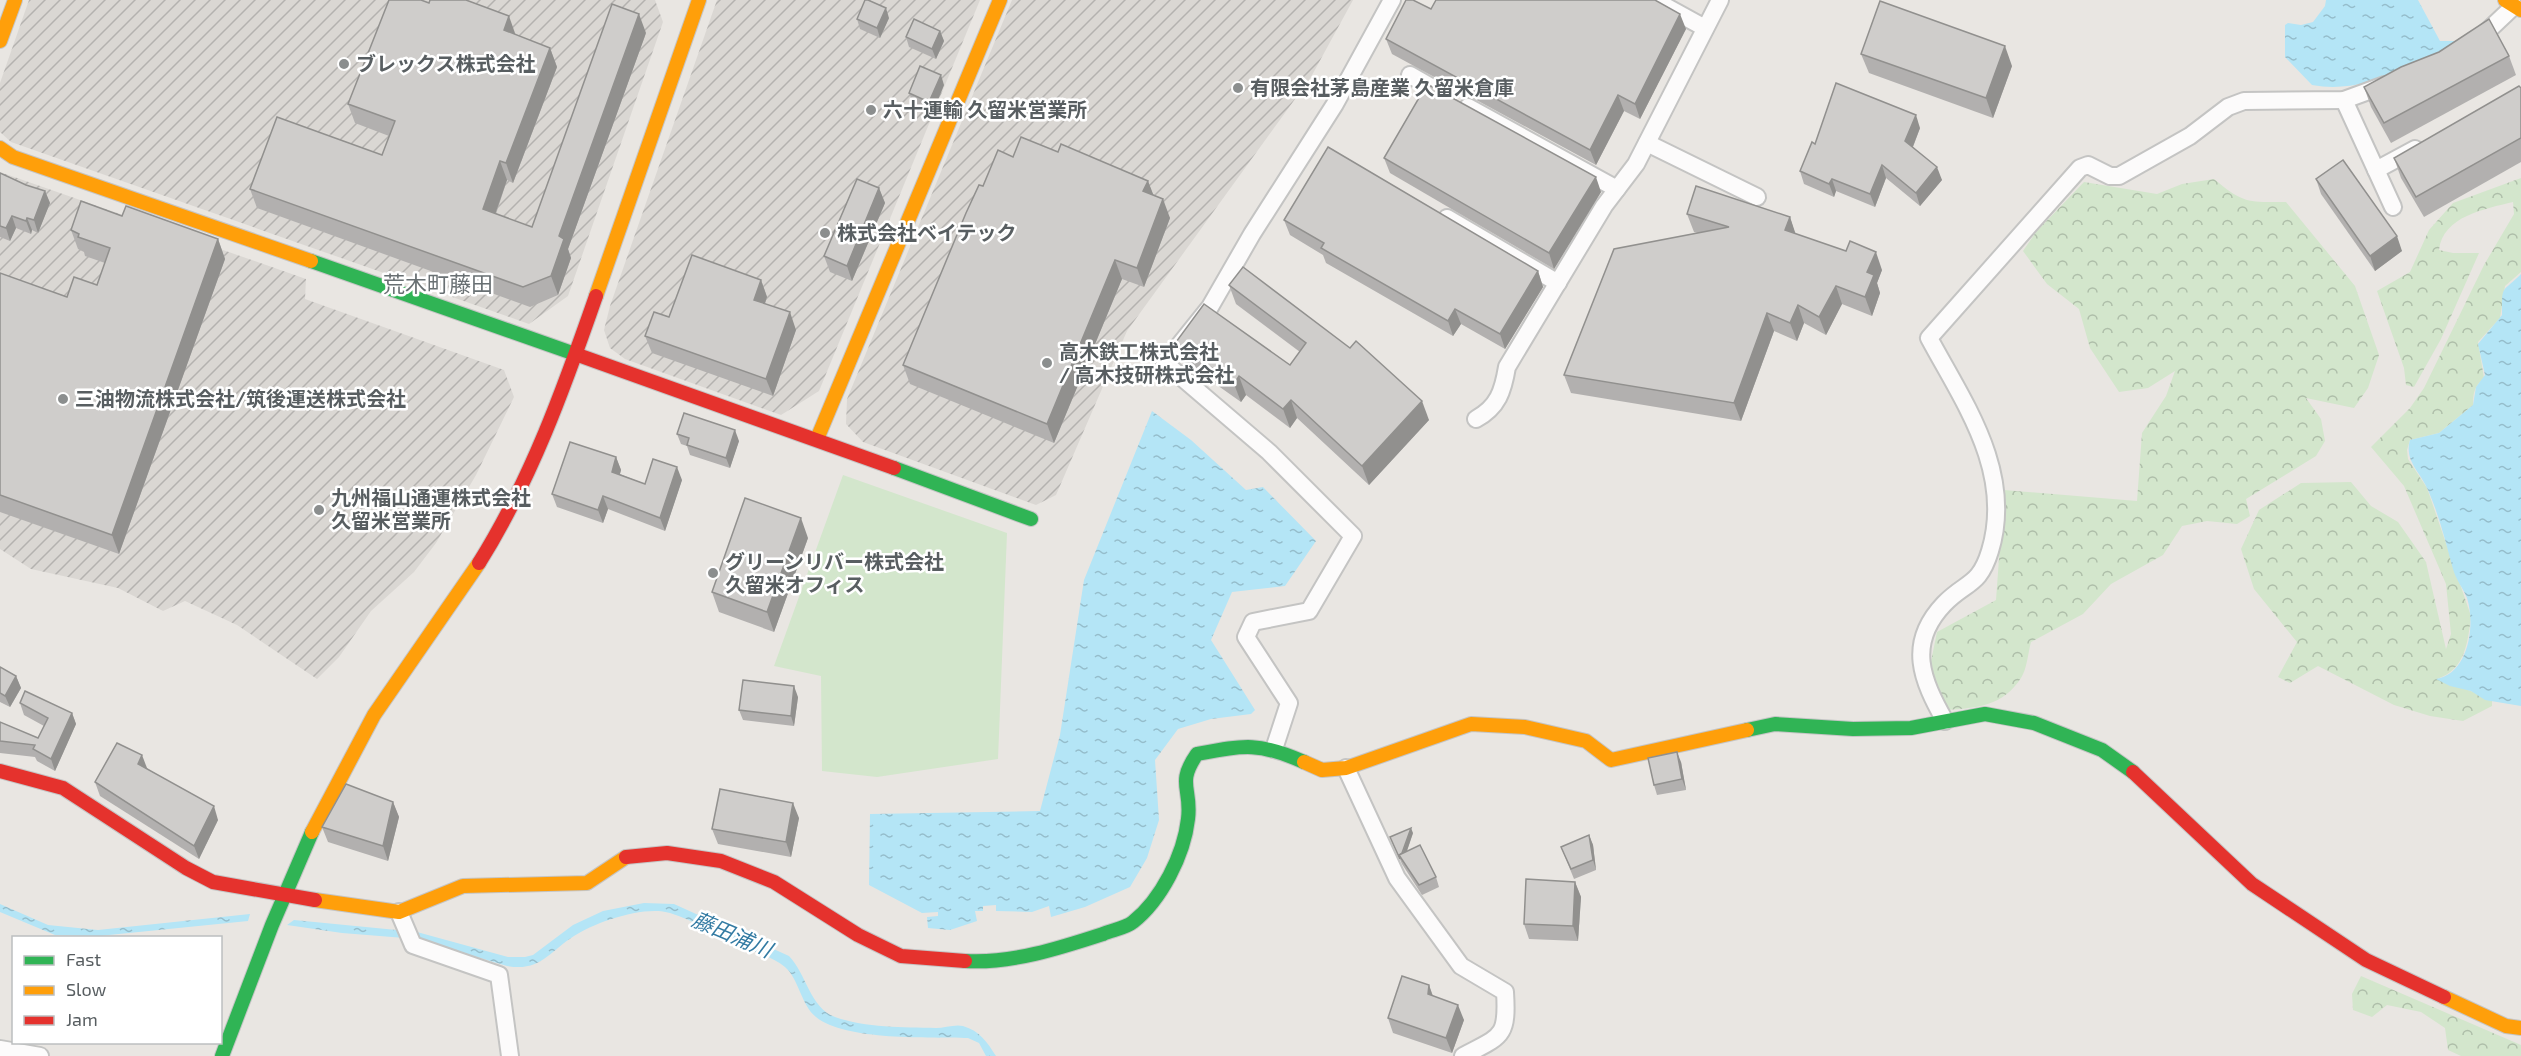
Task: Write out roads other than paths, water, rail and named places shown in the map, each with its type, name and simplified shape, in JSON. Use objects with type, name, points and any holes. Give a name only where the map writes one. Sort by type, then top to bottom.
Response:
[{"type":"street","points":[[0,41],[15,0]]},
{"type":"street","points":[[222,1056],[282,896],[324,804],[376,712],[470,577],[504,519],[542,445],[577,355],[699,0]]},
{"type":"street","points":[[817,439],[1000,0]]},
{"type":"street","points":[[1274,749],[1289,704],[1246,637],[1253,622],[1309,611],[1353,536],[1269,452],[1165,363],[1209,308],[1252,234],[1335,104],[1392,0]]},
{"type":"street","points":[[1654,0],[1706,28]]},
{"type":"street","points":[[1476,418],[1491,411],[1504,388],[1507,367],[1558,282],[1647,143],[1720,0]]},
{"type":"street","points":[[2459,52],[2486,34],[2513,5]]},
{"type":"street","points":[[1410,75],[1617,189]]},
{"type":"street","points":[[1945,721],[1922,674],[1921,648],[1928,625],[1944,604],[1980,576],[1991,549],[1996,504],[1992,464],[1977,427],[1929,338],[2080,168],[2088,165],[2110,176],[2119,176],[2190,136],[2228,107],[2244,101],[2344,100],[2397,80]]},
{"type":"street","points":[[2344,100],[2393,207]]},
{"type":"street","points":[[2376,170],[2428,142]]},
{"type":"street","points":[[1647,143],[1757,197]]},
{"type":"street","points":[[0,148],[13,157],[34,165],[817,439],[1031,519]]},
{"type":"street","points":[[1435,211],[1558,282]]},
{"type":"street","points":[[0,771],[26,776],[63,788],[186,868],[213,882],[282,896],[402,918],[463,885],[587,883],[628,856],[667,853],[721,861],[774,882],[858,935],[901,956],[982,962],[1061,948],[1131,924],[1158,898],[1174,865],[1188,819],[1185,771],[1197,754],[1242,746],[1274,749],[1322,770],[1346,768],[1471,724],[1525,727],[1586,741],[1611,760],[1775,724],[1853,729],[1911,728],[1985,714],[2034,723],[2102,750],[2129,768],[2252,884],[2366,960],[2506,1026],[2521,1028]]},
{"type":"street","points":[[1346,768],[1397,878],[1461,966],[1505,992],[1507,1023],[1498,1038],[1463,1056]]},
{"type":"street","points":[[402,918],[413,945],[499,975],[510,1056]]},
{"type":"street","points":[[0,1049],[40,1056]]},
{"type":"water","points":[[2326,0],[2418,0],[2440,41],[2466,41],[2410,67],[2372,81],[2332,87],[2312,85],[2285,57],[2285,25],[2313,22],[2325,6]]},
{"type":"water","points":[[2521,274],[2521,706],[2485,700],[2471,691],[2450,686],[2436,679],[2447,675],[2462,659],[2470,635],[2470,609],[2454,573],[2432,500],[2411,460],[2409,447],[2410,440],[2439,433],[2473,405],[2476,387],[2485,375],[2478,344],[2502,315],[2504,290]]},
{"type":"water","points":[[1152,411],[1191,440],[1246,490],[1263,487],[1316,541],[1285,586],[1232,592],[1211,640],[1255,710],[1251,714],[1211,719],[1178,729],[1155,760],[1159,820],[1147,858],[1130,887],[1085,907],[1051,917],[1049,906],[1032,912],[996,911],[996,905],[983,906],[983,911],[975,911],[977,921],[950,930],[928,928],[927,917],[938,916],[938,912],[922,913],[869,885],[870,814],[1040,811],[1060,735],[1084,580]]},
{"type":"water","name":"藤田浦川","points":[[644,903],[674,904],[789,956],[820,1006],[835,1017],[847,1021],[885,1026],[936,1028],[963,1026],[979,1034],[996,1056],[986,1056],[979,1043],[968,1038],[867,1034],[829,1025],[811,1012],[794,978],[780,963],[679,916],[660,911],[634,913],[594,925],[574,936],[544,959],[528,966],[518,967],[507,966],[417,939],[342,933],[287,925],[294,920],[417,932],[508,957],[525,957],[533,955],[573,925],[603,911]]},
{"type":"water","points":[[0,904],[48,925],[98,930],[250,914],[248,921],[99,936],[55,935],[0,912]]},
{"type":"place","name":"ブレックス株式会社","points":[[344,64]]},
{"type":"place","name":"有限会社茅島産業 久留米倉庫","points":[[1238,88]]},
{"type":"place","name":"六十運輸 久留米営業所","points":[[871,110]]},
{"type":"place","name":"株式会社ベイテック","points":[[825,233]]},
{"type":"place","name":"高木鉄工株式会社 / 高木技研株式会社","points":[[1047,363]]},
{"type":"place","name":"三油物流株式会社/筑後運送株式会社","points":[[63,399]]},
{"type":"place","name":"九州福山通運株式会社 久留米営業所","points":[[319,510]]},
{"type":"place","name":"グリーンリバー株式会社 久留米オフィス","points":[[713,573]]},
{"type":"district","name":"荒木町藤田","points":[[438,284]]}]
